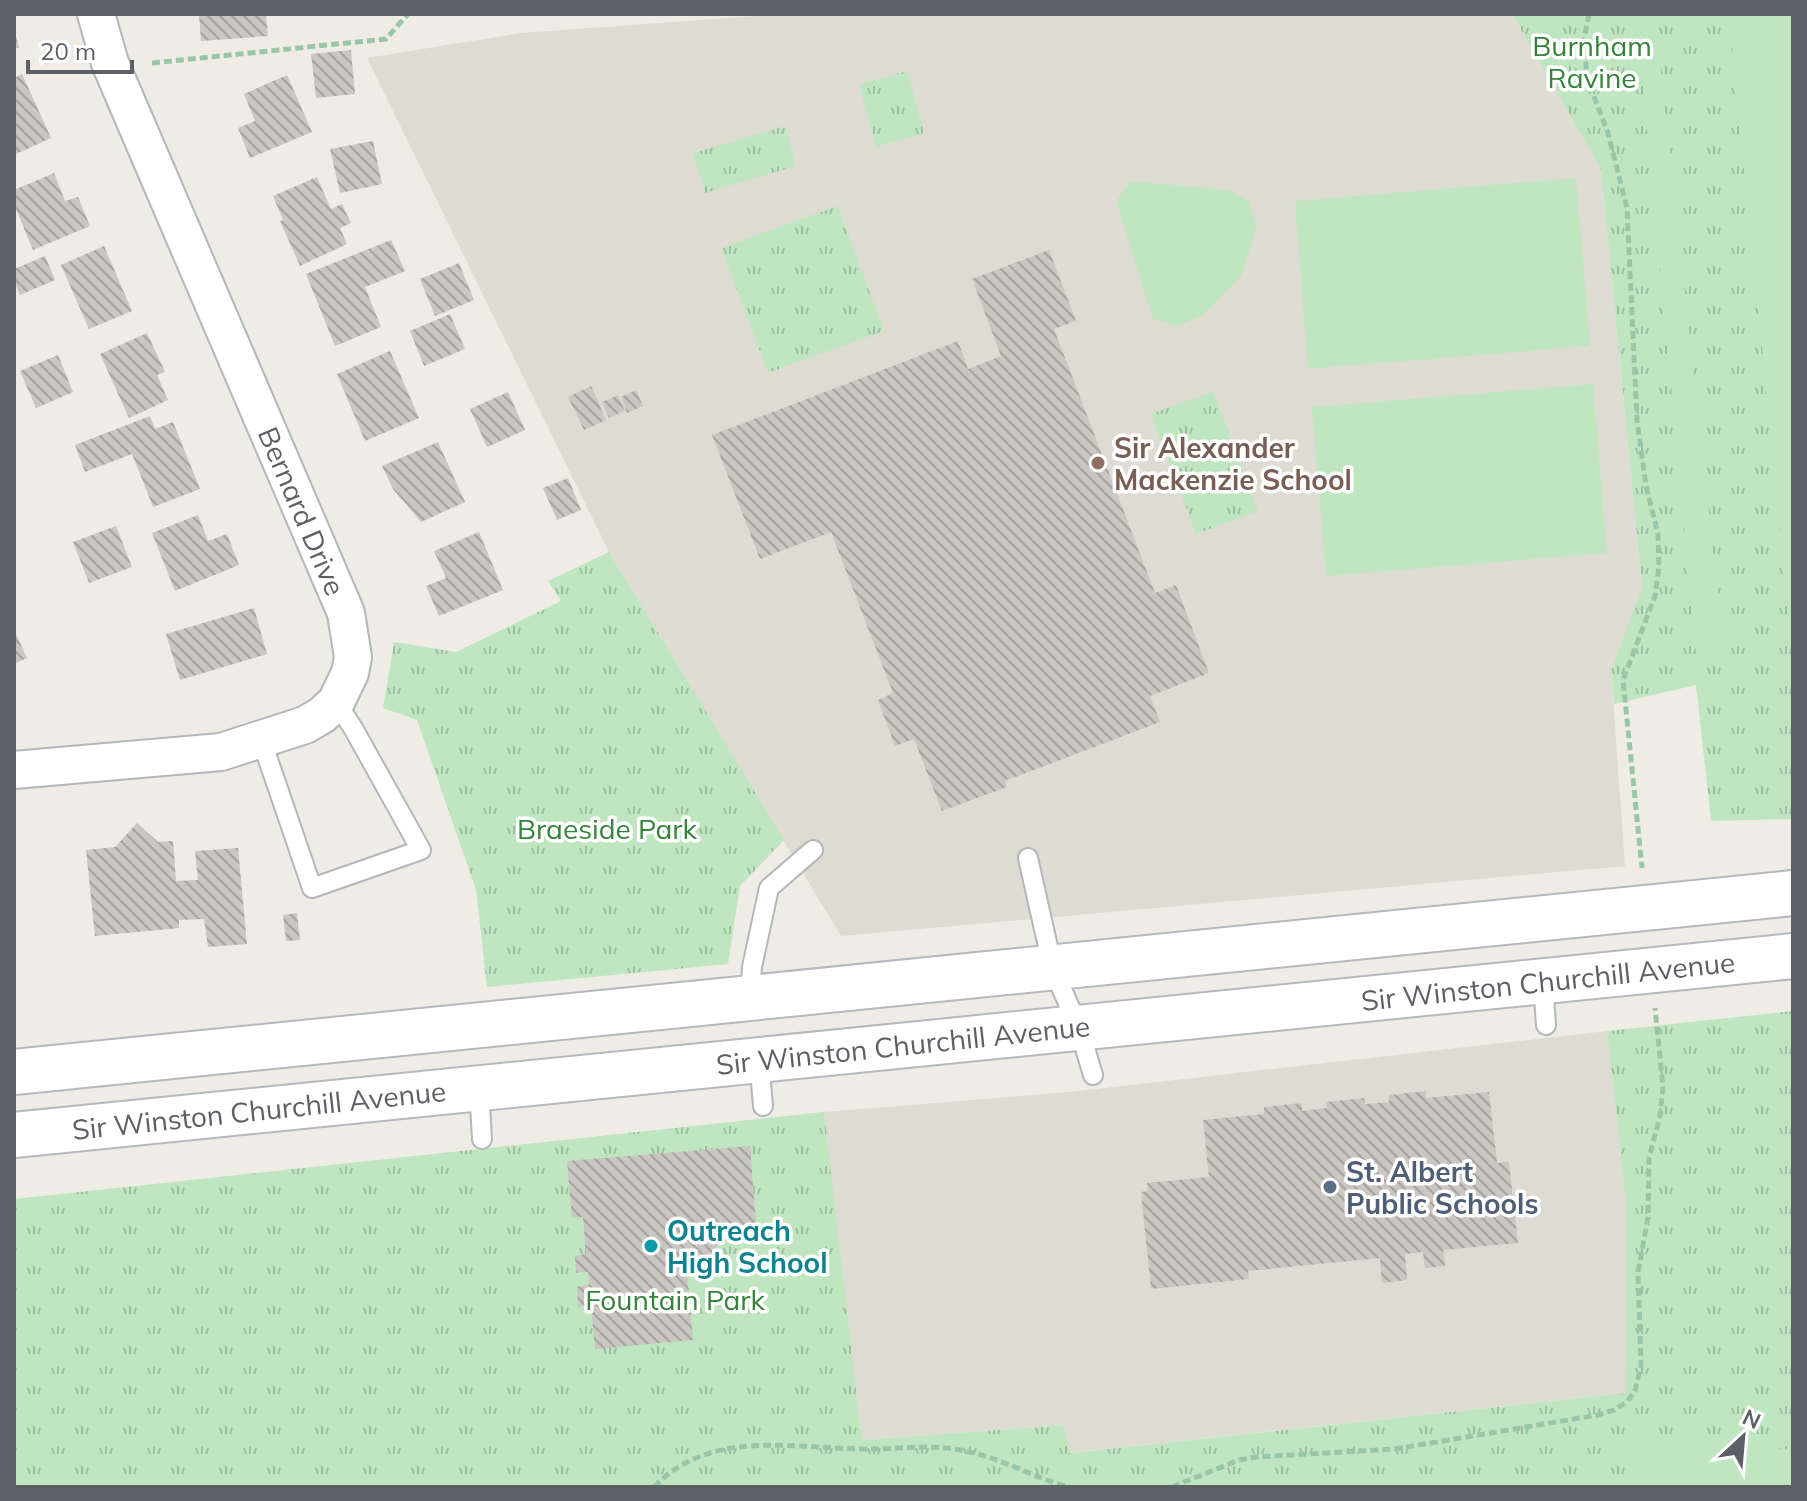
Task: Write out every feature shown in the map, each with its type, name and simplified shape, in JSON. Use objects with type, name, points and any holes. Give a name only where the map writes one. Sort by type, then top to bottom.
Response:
[{"type":"main road","points":[[14,1072],[1793,893]]},
{"type":"main road","name":"Sir Winston Churchill Avenue","points":[[14,1135],[1793,956]]},
{"type":"street","name":"Bernard Drive","points":[[96,14],[110,63],[346,613],[353,657],[350,673],[336,702]]},
{"type":"street","points":[[14,770],[221,752],[305,725],[336,702]]},
{"type":"lane","points":[[261,739],[312,888],[421,850],[336,702]]},
{"type":"lane","points":[[750,997],[752,967],[769,888],[813,850]]},
{"type":"lane","points":[[1028,858],[1053,969],[1079,1028],[1093,1075]]},
{"type":"lane","points":[[1543,982],[1546,1025]]},
{"type":"lane","points":[[759,1059],[763,1106]]},
{"type":"lane","points":[[479,1088],[482,1139]]},
{"type":"path","points":[[152,63],[386,39],[408,14]]},
{"type":"path","points":[[1589,14],[1584,39],[1587,78],[1608,133],[1627,208],[1637,420],[1646,486],[1658,534],[1659,566],[1655,596],[1623,680],[1643,878]]},
{"type":"path","points":[[1172,1487],[1239,1460],[1414,1446],[1598,1415],[1627,1402],[1635,1391],[1641,1365],[1638,1272],[1648,1217],[1649,1158],[1660,1116],[1663,1087],[1655,1003]]},
{"type":"path","points":[[654,1487],[671,1472],[698,1456],[723,1448],[750,1445],[861,1449],[936,1446],[989,1457],[1068,1487]]},
{"type":"shaded area","name":"Sir Alexander Mackenzie School","points":[[783,14],[1512,14],[1601,170],[1642,589],[1611,670],[1625,866],[841,936],[609,552],[367,58],[521,33]]},
{"type":"shaded area","points":[[1607,1031],[1626,1203],[1625,1393],[1069,1453],[1064,1425],[862,1440],[856,1388],[408,1157],[824,1112],[1069,1092]]},
{"type":"green space","name":"Burnham Ravine","points":[[1512,14],[1793,14],[1793,819],[1711,821],[1696,685],[1614,704],[1611,670],[1642,588],[1601,170]]},
{"type":"green space","points":[[1729,14],[1793,14],[1793,661]]},
{"type":"green space","points":[[1660,62],[1725,660],[1697,664],[1641,64]]},
{"type":"green space","points":[[907,71],[924,133],[876,147],[859,84]]},
{"type":"green space","points":[[785,126],[796,166],[705,193],[693,153]]},
{"type":"green space","points":[[1576,178],[1590,346],[1308,369],[1295,201]]},
{"type":"green space","points":[[1131,181],[1228,190],[1249,201],[1257,227],[1241,276],[1202,316],[1176,326],[1153,319],[1116,201]]},
{"type":"green space","points":[[838,206],[884,331],[768,373],[721,248]]},
{"type":"green space","points":[[1593,384],[1607,553],[1326,576],[1312,407]]},
{"type":"green space","points":[[1213,391],[1258,511],[1196,534],[1151,414]]},
{"type":"green space","name":"Braeside Park","points":[[609,552],[784,840],[740,886],[728,964],[487,987],[476,890],[417,720],[383,708],[394,642],[456,652],[561,601],[548,581]]},
{"type":"green space","name":"Fountain Park","points":[[1793,1011],[1793,1487],[14,1487],[14,1199],[824,1112],[862,1440],[1064,1425],[1070,1453],[1625,1393],[1626,1203],[1607,1031]]},
{"type":"green space","points":[[1630,1432],[1793,1450],[1793,1487],[1624,1487]]},
{"type":"building","points":[[199,14],[266,14],[268,36],[201,41]]},
{"type":"building","points":[[14,28],[19,48],[14,48]]},
{"type":"building","points":[[351,50],[355,94],[316,98],[311,54]]},
{"type":"building","points":[[22,74],[51,138],[14,155],[14,78]]},
{"type":"building","points":[[287,75],[312,132],[250,158],[238,128],[255,121],[244,94]]},
{"type":"building","points":[[373,141],[382,184],[340,193],[330,149]]},
{"type":"building","points":[[54,173],[65,201],[78,197],[90,226],[33,250],[14,204],[14,190]]},
{"type":"building","points":[[317,177],[331,209],[342,204],[351,223],[340,228],[347,244],[300,266],[280,221],[283,220],[273,196]]},
{"type":"building","points":[[391,240],[405,271],[365,287],[381,327],[335,346],[306,274]]},
{"type":"building","points":[[104,246],[132,311],[89,329],[61,265]]},
{"type":"building","points":[[1049,250],[1076,321],[1054,329],[1155,593],[1176,585],[1209,673],[1150,696],[1160,722],[1005,781],[1007,787],[942,811],[914,739],[895,746],[878,700],[893,693],[831,532],[760,559],[712,435],[958,341],[968,369],[1001,356],[972,279]]},
{"type":"building","points":[[45,256],[55,280],[20,295],[14,281],[14,269]]},
{"type":"building","points":[[459,263],[474,300],[435,316],[420,279]]},
{"type":"building","points":[[450,314],[465,349],[424,366],[410,331]]},
{"type":"building","points":[[147,333],[165,372],[157,375],[168,400],[129,418],[100,354]]},
{"type":"building","points":[[390,351],[419,418],[365,441],[337,374]]},
{"type":"building","points":[[58,355],[73,392],[36,408],[20,371]]},
{"type":"building","points":[[591,386],[606,420],[584,430],[568,397]]},
{"type":"building","points":[[636,390],[643,406],[627,413],[621,397]]},
{"type":"building","points":[[508,392],[525,430],[487,447],[470,409]]},
{"type":"building","points":[[618,395],[625,411],[609,418],[602,402]]},
{"type":"building","points":[[150,416],[155,429],[173,422],[200,489],[153,507],[132,454],[85,472],[75,445]]},
{"type":"building","points":[[438,442],[465,502],[421,522],[393,489],[382,466]]},
{"type":"building","points":[[568,478],[581,510],[557,520],[543,488]]},
{"type":"building","points":[[198,515],[208,541],[227,534],[239,565],[175,591],[152,533]]},
{"type":"building","points":[[116,526],[132,567],[89,583],[73,542]]},
{"type":"building","points":[[479,532],[503,590],[439,616],[426,586],[446,578],[434,551]]},
{"type":"building","points":[[254,608],[267,654],[180,680],[166,634]]},
{"type":"building","points":[[14,630],[27,658],[14,664]]},
{"type":"building","points":[[137,823],[158,842],[173,841],[176,881],[198,880],[195,851],[238,848],[247,944],[208,947],[204,919],[179,920],[179,928],[95,936],[86,850],[115,847]]},
{"type":"building","points":[[297,913],[300,940],[286,941],[283,915]]},
{"type":"building","name":"St. Albert Public Schools","points":[[1426,1091],[1426,1098],[1489,1092],[1497,1163],[1509,1162],[1518,1243],[1443,1250],[1445,1266],[1425,1268],[1423,1252],[1405,1254],[1407,1280],[1382,1283],[1380,1258],[1248,1271],[1249,1279],[1151,1289],[1141,1192],[1148,1191],[1147,1183],[1209,1177],[1203,1120],[1264,1114],[1264,1107],[1302,1103],[1302,1111],[1327,1108],[1326,1102],[1364,1098],[1365,1104],[1389,1102],[1389,1095]]},
{"type":"building","name":"Outreach High School","points":[[750,1146],[757,1235],[716,1238],[719,1273],[687,1276],[693,1340],[595,1349],[591,1305],[578,1307],[577,1287],[589,1285],[588,1272],[576,1273],[575,1256],[586,1254],[583,1217],[572,1218],[567,1161]]},
{"type":"place","name":"Sir Alexander Mackenzie School","points":[[1098,463]]},
{"type":"place","name":"St. Albert Public Schools","points":[[1330,1187]]},
{"type":"place","name":"Outreach High School","points":[[651,1246]]}]
